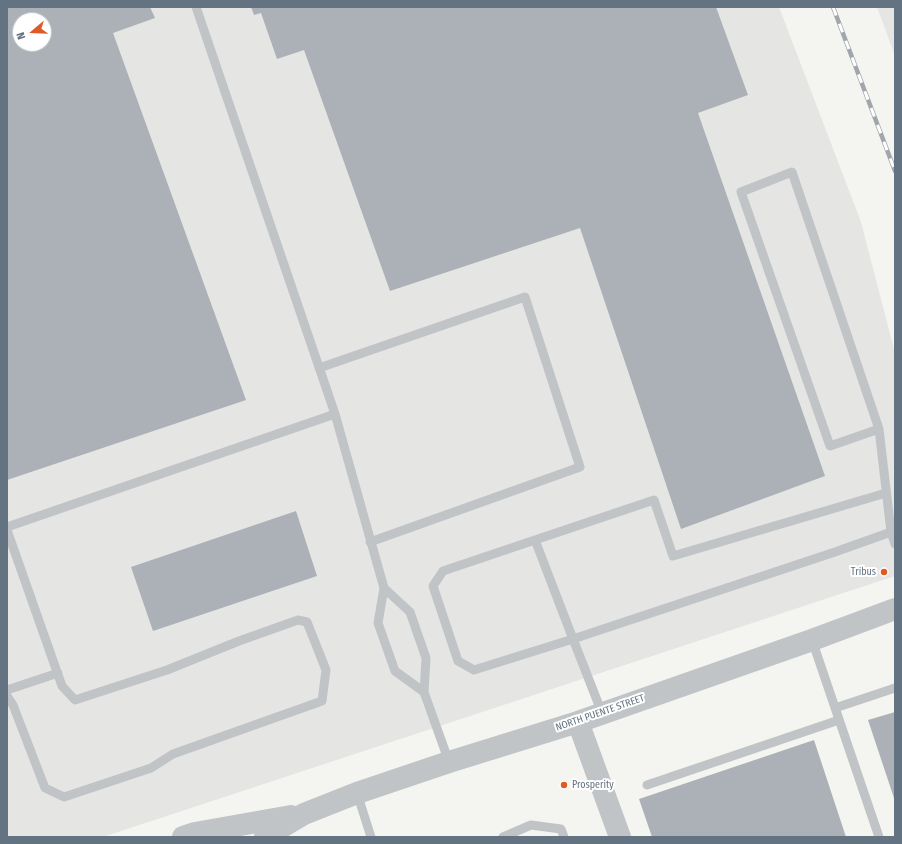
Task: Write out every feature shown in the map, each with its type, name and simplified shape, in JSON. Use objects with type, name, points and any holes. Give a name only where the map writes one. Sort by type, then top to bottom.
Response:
[{"type":"street","name":"NORTH PUENTE STREET","points":[[265,837],[304,814],[357,793],[449,762],[578,722],[812,640],[895,609]]},
{"type":"street","points":[[578,722],[620,837]]},
{"type":"street","name":"NORTH PUENTE STREET","points":[[183,837],[195,833],[304,814]]},
{"type":"lane","points":[[196,7],[335,414],[384,588],[378,623],[395,671],[424,692]]},
{"type":"lane","points":[[879,429],[830,446],[741,192],[792,172],[879,429],[891,532],[895,544]]},
{"type":"lane","points":[[319,368],[525,297],[580,467],[370,542]]},
{"type":"lane","points":[[7,527],[335,414]]},
{"type":"lane","points":[[886,492],[673,556],[654,500],[443,571],[433,586],[458,661],[474,670],[573,639],[891,532]]},
{"type":"lane","points":[[7,530],[62,686],[75,700],[167,670],[238,641],[298,620],[307,622],[326,670],[322,701],[173,754],[151,768],[64,797],[45,788],[13,705],[7,696]]},
{"type":"lane","points":[[535,540],[602,713]]},
{"type":"lane","points":[[384,588],[410,612],[426,658],[424,692],[449,762]]},
{"type":"lane","points":[[812,640],[879,837]]},
{"type":"lane","points":[[7,690],[58,673]]},
{"type":"lane","points":[[835,708],[895,688]]},
{"type":"lane","points":[[648,785],[839,720]]},
{"type":"lane","points":[[357,793],[371,837]]},
{"type":"lane","points":[[503,837],[531,825],[561,829],[564,837]]},
{"type":"shaded area","points":[[7,7],[779,7],[861,222],[895,353],[895,576],[103,837],[7,837]]},
{"type":"shaded area","points":[[877,7],[895,7],[895,56]]},
{"type":"building","points":[[7,7],[150,7],[155,18],[113,33],[246,400],[7,480]]},
{"type":"building","points":[[251,7],[716,7],[748,95],[698,113],[825,476],[681,529],[580,228],[390,291],[304,50],[277,59],[261,13],[254,15]]},
{"type":"building","points":[[296,511],[317,576],[153,631],[131,567]]},
{"type":"building","points":[[895,712],[895,801],[868,720]]},
{"type":"building","points":[[814,740],[846,837],[652,837],[639,799]]},
{"type":"railway","points":[[833,7],[895,171]]},
{"type":"place","name":"Tribus","points":[[884,572]]},
{"type":"place","name":"Prosperity","points":[[564,785]]}]
